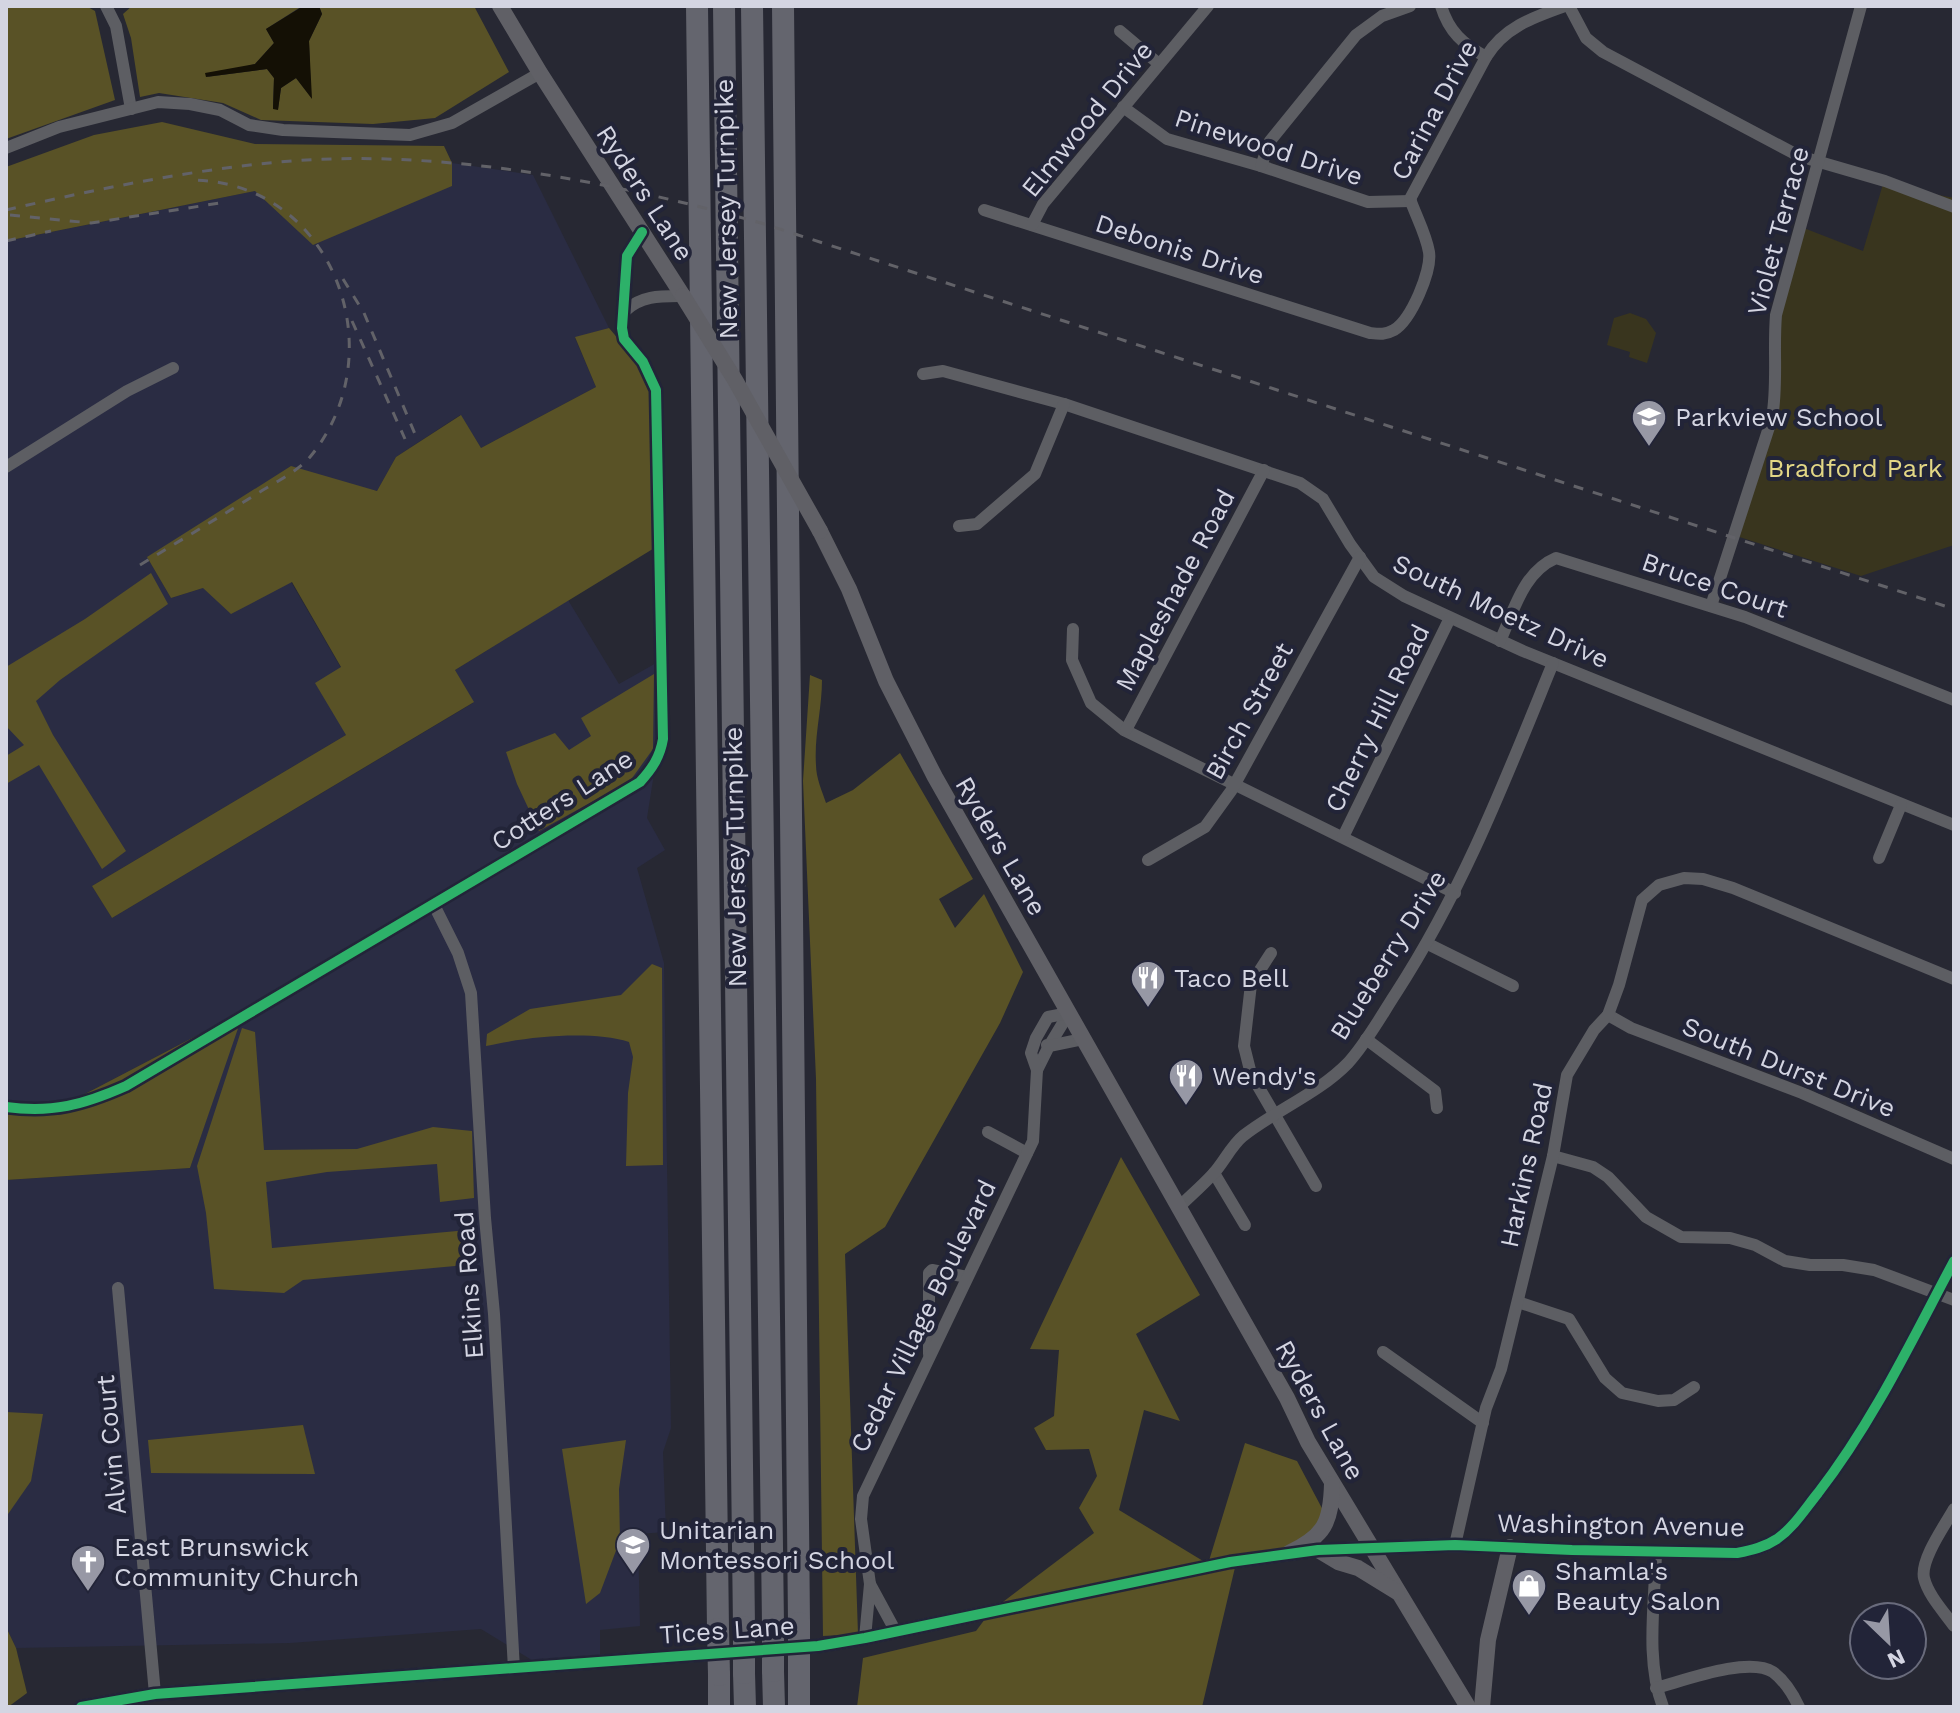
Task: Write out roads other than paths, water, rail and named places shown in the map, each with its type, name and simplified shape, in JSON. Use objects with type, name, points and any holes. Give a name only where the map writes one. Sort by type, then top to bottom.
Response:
[{"type":"highway","name":"New Jersey Turnpike","points":[[697,6],[719,1707]]},
{"type":"highway","name":"New Jersey Turnpike","points":[[724,6],[745,1707]]},
{"type":"highway","name":"New Jersey Turnpike","points":[[752,6],[774,1707]]},
{"type":"highway","points":[[783,6],[799,1707]]},
{"type":"main road","name":"Ryders Lane","points":[[500,6],[735,380],[849,589],[904,719],[1332,1482],[1468,1707]]},
{"type":"main road","points":[[1289,1553],[1308,1544],[1323,1528],[1331,1507],[1332,1482]]},
{"type":"main road","points":[[1482,1707],[1488,1640],[1510,1547]]},
{"type":"main road","points":[[1318,1550],[1338,1562],[1358,1568],[1400,1593]]},
{"type":"street","points":[[106,6],[116,26],[131,109]]},
{"type":"street","name":"Elmwood Drive","points":[[1032,225],[1043,204],[1208,6]]},
{"type":"street","points":[[1261,166],[1270,141],[1356,35],[1382,16],[1410,6]]},
{"type":"street","points":[[1441,6],[1453,33],[1464,44],[1486,57]]},
{"type":"street","points":[[1567,6],[1586,38],[1603,52],[1799,156],[1885,181],[1954,207]]},
{"type":"street","name":"Carina Drive","points":[[1364,331],[1382,334],[1400,325],[1422,289],[1430,254],[1411,201],[1493,44],[1514,27],[1567,6]]},
{"type":"street","name":"Violet Terrace","points":[[1711,606],[1772,418],[1776,395],[1773,348],[1776,315],[1861,6]]},
{"type":"street","points":[[1120,31],[1159,64]]},
{"type":"street","points":[[6,148],[59,127],[158,102],[220,110],[249,125],[283,130],[410,135],[452,123],[540,73]]},
{"type":"street","name":"Pinewood Drive","points":[[1123,107],[1167,139],[1368,202],[1411,201]]},
{"type":"street","name":"Debonis Drive","points":[[984,210],[1364,331]]},
{"type":"street","name":"Cotters Lane","points":[[6,1107],[53,1110],[94,1100],[126,1086],[640,782],[660,755],[663,739],[656,390],[643,362],[624,339],[622,328],[627,256],[642,232]]},
{"type":"street","points":[[625,311],[633,303],[647,298],[683,296]]},
{"type":"street","points":[[6,467],[38,444],[127,391],[173,368]]},
{"type":"street","name":"South Moetz Drive","points":[[923,374],[943,371],[1064,404],[1300,483],[1323,499],[1374,577],[1404,596],[1500,641],[1954,825]]},
{"type":"street","points":[[959,526],[977,524],[1035,474],[1064,404]]},
{"type":"street","name":"Mapleshade Road","points":[[1126,730],[1264,470]]},
{"type":"street","name":"Birch Street","points":[[1148,860],[1205,827],[1235,784],[1360,557]]},
{"type":"street","name":"Bruce Court","points":[[1500,641],[1530,575],[1542,564],[1556,558],[1745,617],[1954,700]]},
{"type":"street","name":"Cherry Hill Road","points":[[1343,837],[1450,618]]},
{"type":"street","points":[[1073,629],[1072,660],[1091,703],[1126,730],[1455,893]]},
{"type":"street","name":"Blueberry Drive","points":[[1178,1208],[1214,1173],[1240,1139],[1329,1078],[1347,1063],[1366,1039],[1428,944],[1472,859],[1553,663]]},
{"type":"street","points":[[1879,858],[1901,805]]},
{"type":"street","name":"Harkins Road","points":[[1455,1545],[1483,1423],[1501,1369],[1553,1156],[1567,1075],[1594,1030],[1608,1015],[1642,900],[1659,885],[1684,878],[1703,879],[1733,888],[1954,979]]},
{"type":"street","name":"Elkins Road","points":[[434,905],[458,953],[471,993],[495,1330],[514,1669]]},
{"type":"street","points":[[1428,944],[1513,986]]},
{"type":"street","points":[[1271,953],[1251,984],[1244,1046],[1251,1074],[1316,1186]]},
{"type":"street","points":[[1069,1013],[1048,1017],[1036,1038],[1049,1046],[1083,1039]]},
{"type":"street","name":"Cedar Village Boulevard","points":[[1037,1070],[1069,1013]]},
{"type":"street","name":"South Durst Drive","points":[[1608,1015],[1631,1028],[1802,1093],[1954,1159]]},
{"type":"street","name":"Cedar Village Boulevard","points":[[865,1638],[870,1584],[861,1519],[863,1496],[1027,1153],[1035,1130],[1037,1070],[1031,1053],[1036,1038]]},
{"type":"street","points":[[1366,1039],[1435,1091],[1437,1108]]},
{"type":"street","points":[[988,1132],[1027,1153]]},
{"type":"street","points":[[1553,1156],[1593,1167],[1608,1177],[1646,1217],[1681,1237],[1730,1238],[1755,1245],[1785,1261],[1874,1270],[1954,1300]]},
{"type":"street","points":[[1214,1173],[1245,1225]]},
{"type":"street","name":"Washington Avenue","points":[[1370,1547],[1455,1545],[1737,1553],[1758,1549],[1790,1529],[1863,1431],[1954,1261]]},
{"type":"street","points":[[929,1355],[929,1273],[932,1270],[967,1277]]},
{"type":"street","name":"Alvin Court","points":[[118,1288],[155,1694]]},
{"type":"street","points":[[1518,1302],[1569,1319],[1605,1378],[1622,1393],[1658,1401],[1674,1400],[1694,1387]]},
{"type":"street","points":[[1383,1352],[1483,1423]]},
{"type":"street","points":[[1954,1509],[1926,1560],[1923,1576],[1954,1626]]},
{"type":"street","name":"Tices Lane","points":[[81,1707],[155,1694],[818,1646],[1230,1562],[1289,1553],[1370,1547]]},
{"type":"street","points":[[1656,1552],[1654,1658],[1656,1688],[1663,1707]]},
{"type":"street","name":"Cedar Village Boulevard","points":[[870,1584],[896,1632]]},
{"type":"street","points":[[1656,1688],[1745,1666],[1771,1671],[1791,1690],[1799,1707]]},
{"type":"railway","points":[[6,210],[203,171],[330,159],[454,163],[517,170],[642,193],[761,223],[1954,609]]},
{"type":"railway","points":[[140,565],[304,463],[336,415],[348,369],[348,323],[336,279],[313,240],[280,208],[239,187],[189,180]]},
{"type":"railway","points":[[10,215],[91,223],[220,203]]},
{"type":"railway","points":[[6,241],[51,231]]},
{"type":"railway","points":[[343,279],[364,313],[415,434]]},
{"type":"railway","points":[[352,321],[405,439]]},
{"type":"place","name":"Parkview School","points":[[1649,448]]},
{"type":"place","name":"Taco Bell","points":[[1148,1009]]},
{"type":"place","name":"Wendy's","points":[[1186,1107]]},
{"type":"place","name":"Unitarian Montessori School","points":[[633,1576]]},
{"type":"place","name":"East Brunswick Community Church","points":[[88,1593]]},
{"type":"place","name":"Shamla's Beauty Salon","points":[[1529,1617]]},
{"type":"park label","name":"Bradford Park","points":[[1855,468]]}]
